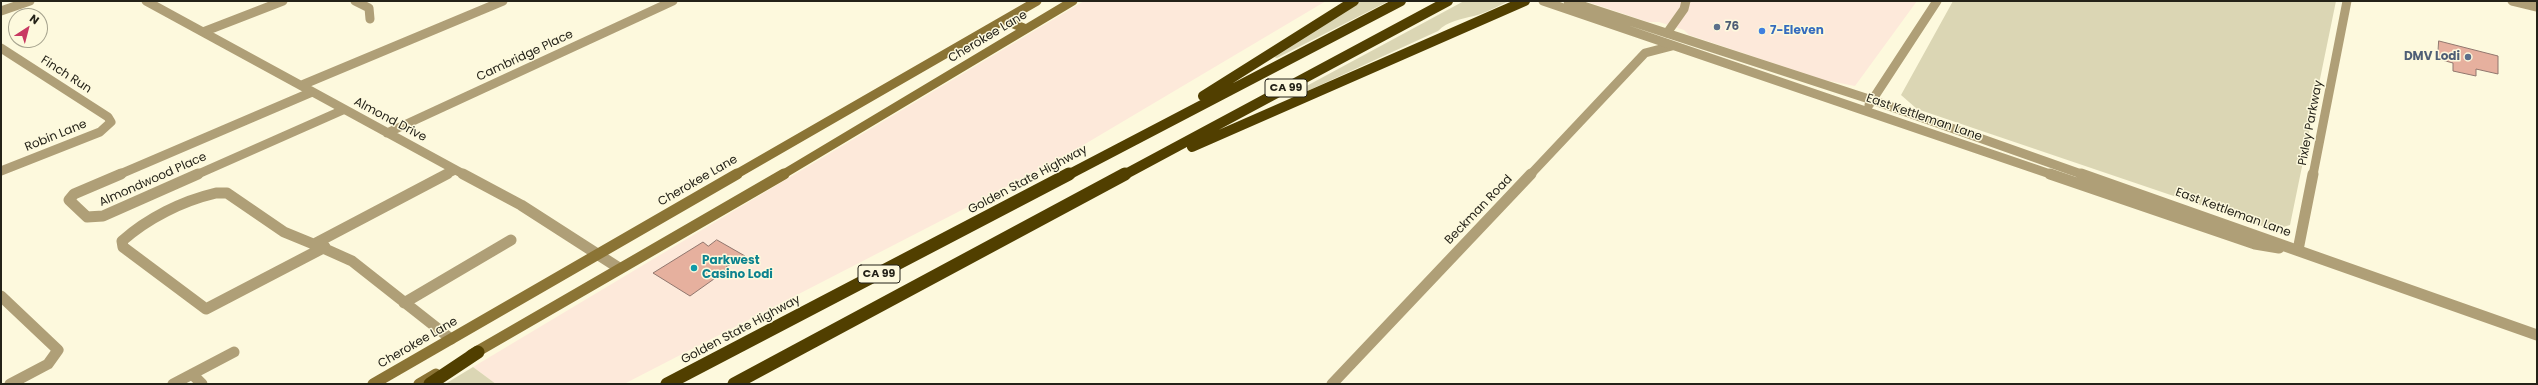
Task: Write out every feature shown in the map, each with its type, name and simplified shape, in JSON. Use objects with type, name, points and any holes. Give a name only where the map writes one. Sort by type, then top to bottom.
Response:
[{"type":"highway","points":[[1090,164],[1213,90],[1354,1]]},
{"type":"highway","name":"Golden State Highway","points":[[667,384],[1401,1]]},
{"type":"highway","name":"CA 99","points":[[734,384],[1448,1]]},
{"type":"highway","points":[[1125,175],[1329,89],[1525,1]]},
{"type":"highway","points":[[430,384],[478,352]]},
{"type":"main road","name":"Cherokee Lane","points":[[373,384],[1037,1]]},
{"type":"main road","name":"Cherokee Lane","points":[[419,384],[478,352],[619,268],[721,211],[1073,1]]},
{"type":"main road","points":[[1004,20],[1026,29]]},
{"type":"street","points":[[1,11],[30,1]]},
{"type":"street","name":"Almond Drive","points":[[146,1],[302,85],[343,110],[521,205],[619,268]]},
{"type":"street","points":[[203,32],[283,1]]},
{"type":"street","points":[[356,1],[369,8],[370,18]]},
{"type":"street","points":[[302,85],[503,1]]},
{"type":"street","name":"Cambridge Place","points":[[387,133],[673,1]]},
{"type":"street","name":"East Kettleman Lane","points":[[1543,1],[2255,244],[2298,250]]},
{"type":"street","name":"East Kettleman Lane","points":[[1568,1],[1872,100],[2537,334]]},
{"type":"street","points":[[1571,11],[1585,11],[1654,35],[1667,33],[1684,9],[1686,1]]},
{"type":"street","points":[[1864,111],[1937,1]]},
{"type":"street","name":"Pixley Parkway","points":[[2298,250],[2347,1]]},
{"type":"street","points":[[2512,1],[2537,7]]},
{"type":"street","points":[[1653,39],[1677,41],[1725,56],[1744,58]]},
{"type":"street","name":"Beckman Road","points":[[1332,384],[1645,53],[1645,48],[1653,39]]},
{"type":"street","points":[[1645,53],[1672,46]]},
{"type":"street","name":"Finch Run","points":[[1,48],[108,117],[111,122],[108,127]]},
{"type":"street","name":"Almondwood Place","points":[[312,92],[74,194],[69,200],[87,218],[92,219],[103,216],[343,110]]},
{"type":"street","name":"Robin Lane","points":[[1,171],[108,127]]},
{"type":"street","points":[[314,244],[455,170]]},
{"type":"street","points":[[326,247],[206,309],[123,247],[122,241],[150,221],[205,195],[219,191],[227,193],[291,235],[326,247],[352,261],[451,339]]},
{"type":"street","points":[[404,303],[512,240]]},
{"type":"street","points":[[1,296],[58,350],[48,364],[10,384]]},
{"type":"street","points":[[174,384],[234,352]]},
{"type":"street","points":[[192,374],[202,384]]},
{"type":"shaded area","points":[[1084,1],[1326,1],[1053,163],[624,384],[496,384],[473,367]]},
{"type":"shaded area","points":[[1358,1],[1389,1],[1277,58],[1271,56]]},
{"type":"shaded area","points":[[1464,1],[1509,1],[1483,13],[1450,23],[1438,31],[1292,98],[1288,96]]},
{"type":"shaded area","points":[[1585,1],[1917,1],[1855,86],[1824,80],[1689,35],[1684,30],[1659,22],[1648,22]]},
{"type":"shaded area","points":[[1953,1],[2336,1],[2290,225],[2274,230],[1917,109],[1901,95]]},
{"type":"shaded area","points":[[473,367],[496,384],[445,384]]},
{"type":"building","name":"DMV Lodi","points":[[2439,41],[2498,56],[2498,74],[2476,69],[2476,76],[2453,71],[2453,63],[2438,59]]},
{"type":"building","name":"Parkwest Casino Lodi","points":[[717,240],[745,256],[726,267],[728,269],[690,296],[653,273],[703,242],[708,246]]},
{"type":"place","name":"76","points":[[1717,27]]},
{"type":"place","name":"7-Eleven","points":[[1762,31]]},
{"type":"place","name":"DMV Lodi","points":[[2468,57]]},
{"type":"place","name":"Parkwest Casino Lodi","points":[[694,268]]}]
